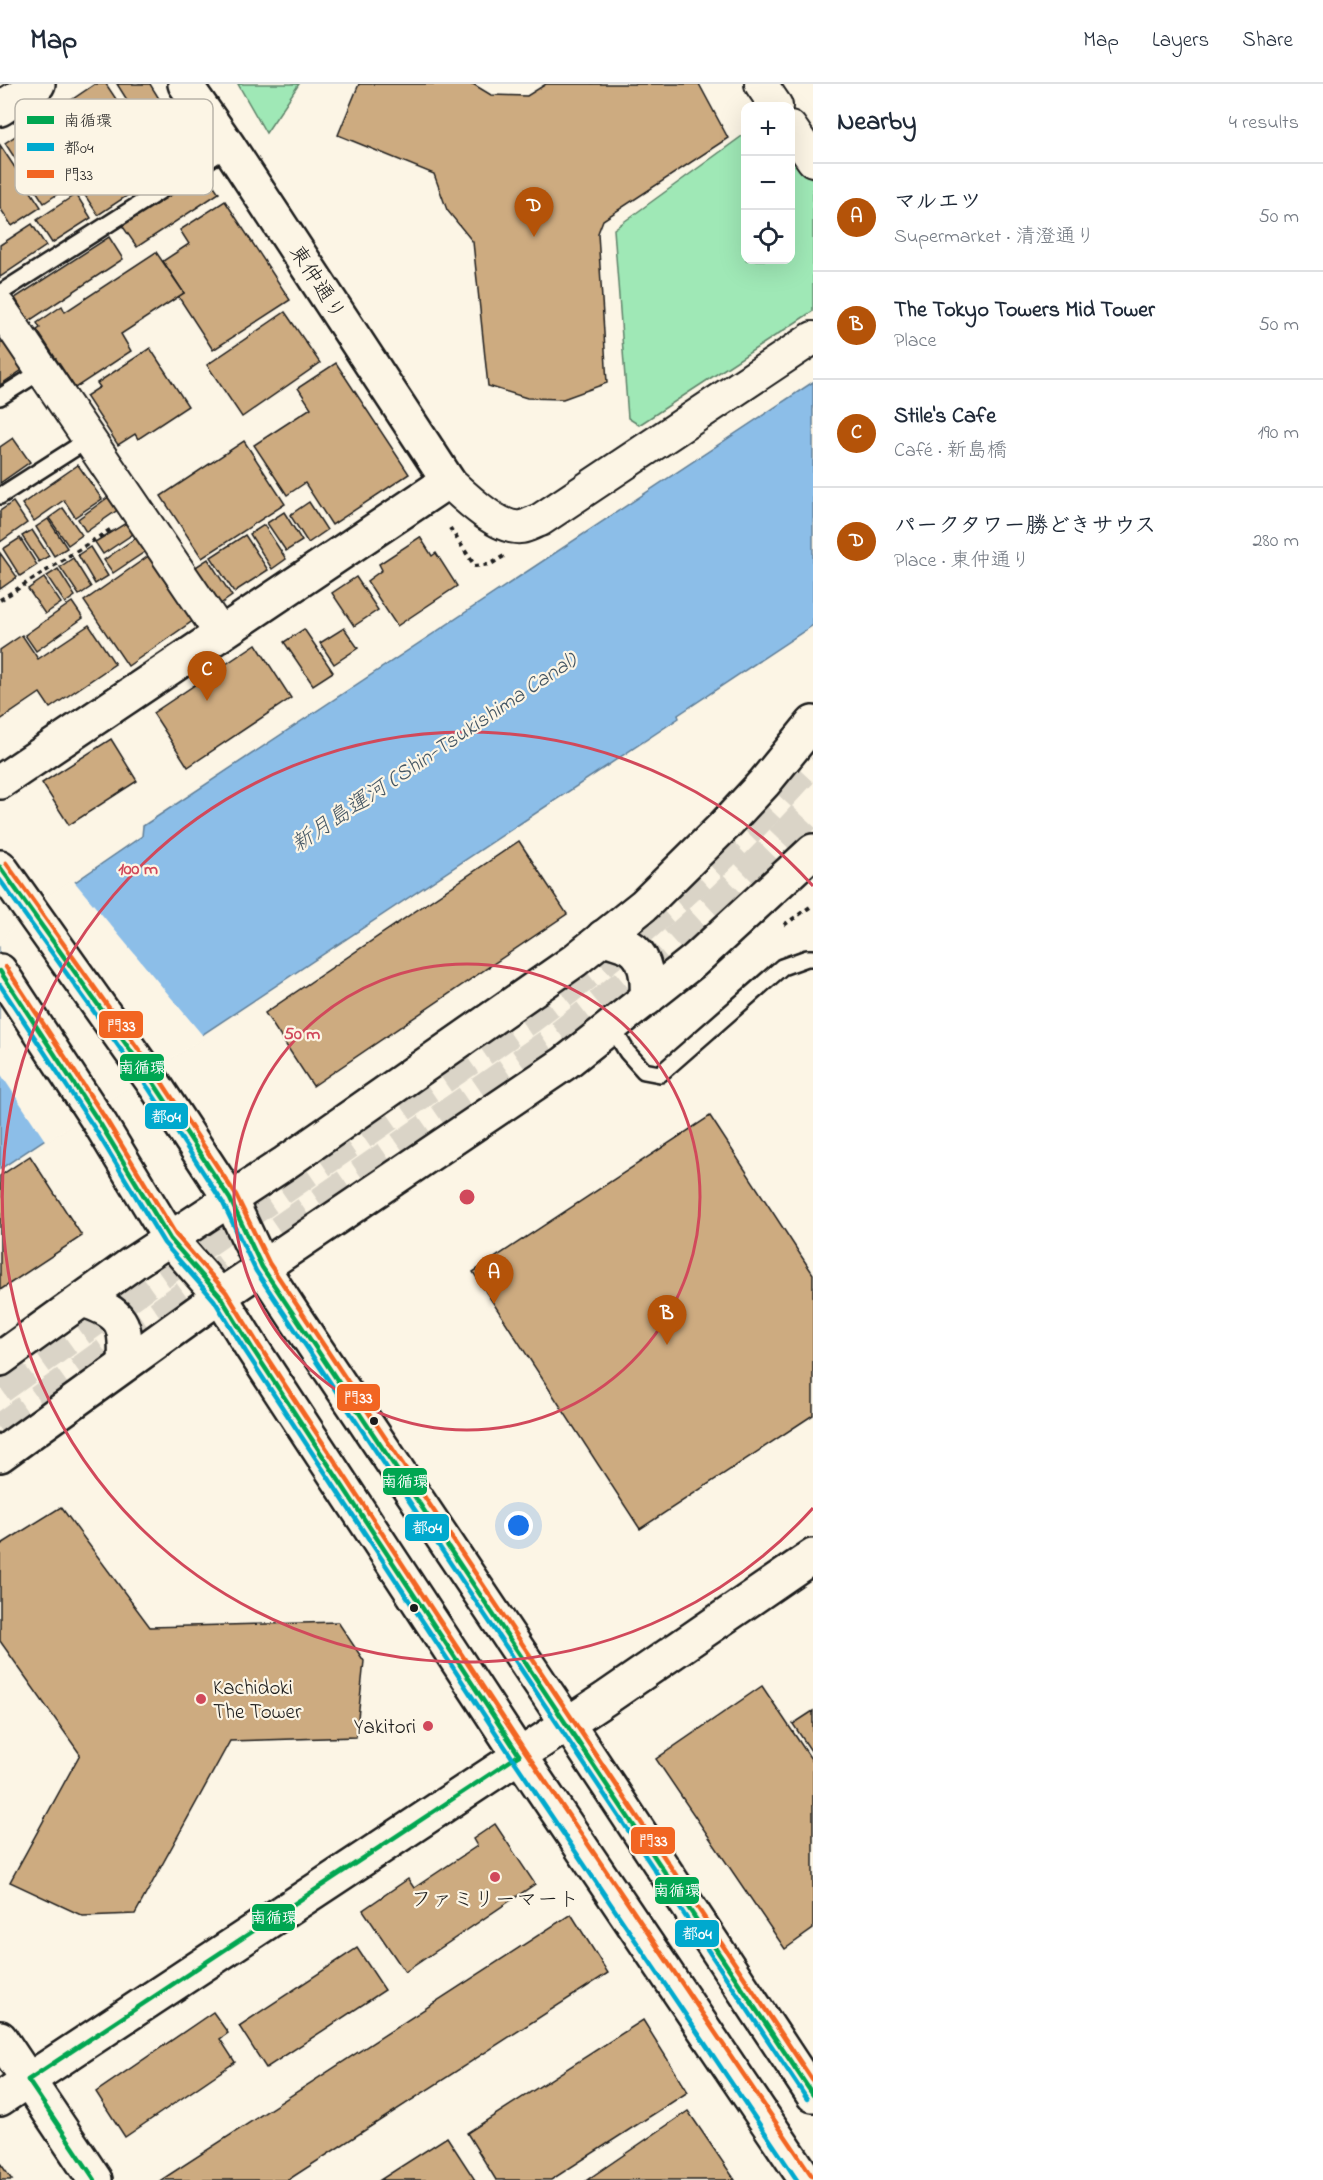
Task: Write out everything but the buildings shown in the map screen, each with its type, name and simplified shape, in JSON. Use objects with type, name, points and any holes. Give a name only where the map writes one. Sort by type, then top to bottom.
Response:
[{"type":"street","points":[[15,99],[38,84]]},
{"type":"street","name":"東仲通り","points":[[185,84],[195,99]]},
{"type":"street","points":[[761,84],[773,102]]},
{"type":"street","points":[[0,109],[15,99]]},
{"type":"street","name":"東仲通り","points":[[213,124],[448,482]]},
{"type":"street","points":[[795,134],[813,160]]},
{"type":"street","points":[[0,308],[221,634]]},
{"type":"street","points":[[0,782],[448,482],[472,504],[495,520],[520,528],[540,520],[813,338]]},
{"type":"street","points":[[0,1359],[133,1263],[529,994],[603,938],[644,904],[724,826],[764,783],[813,723]]},
{"type":"street","points":[[0,1455],[220,1296],[556,1069],[647,999],[734,925],[813,851]]},
{"type":"street","points":[[0,867],[155,1085],[230,1199],[262,1267],[813,2095]]},
{"type":"street","points":[[603,938],[632,948],[642,961],[648,980],[647,999]]},
{"type":"street","points":[[0,971],[101,1125],[170,1239],[220,1296],[519,1755],[806,2180]]},
{"type":"street","points":[[83,1300],[99,1305],[115,1314],[123,1324],[126,1343],[125,1364]]},
{"type":"street","points":[[0,2099],[567,1723],[813,1556]]},
{"type":"street","points":[[0,2038],[94,2180]]},
{"type":"lane","points":[[213,157],[229,147]]},
{"type":"lane","points":[[0,292],[153,195]]},
{"type":"lane","points":[[0,398],[43,370]]},
{"type":"lane","points":[[0,496],[89,439]]},
{"type":"lane","points":[[612,1027],[627,1052],[644,1071],[660,1074],[782,967],[813,958]]},
{"type":"path","points":[[0,600],[138,512]]},
{"type":"green space","points":[[238,84],[299,84],[266,133]]},
{"type":"green space","points":[[741,137],[741,264],[795,264],[795,153],[813,180],[813,311],[639,425],[628,418],[614,229]]},
{"type":"water","name":"新月島運河 (Shin-Tsukishima Canal)","points":[[813,382],[813,625],[678,715],[679,718],[0,1169],[0,947],[27,915],[142,836],[143,826]]},
{"type":"pier","points":[[73,880],[204,1037],[46,1142],[0,1073],[0,943],[25,912]]},
{"type":"tunnel","points":[[0,1387],[174,1263],[546,1005],[624,943],[696,879],[813,759]]},
{"type":"tunnel","points":[[0,1430],[194,1291],[551,1044],[687,932],[752,871],[813,807]]},
{"type":"transit line","name":"門33","points":[[6,863],[161,1081],[236,1195],[269,1263],[813,2081]]},
{"type":"transit line","name":"南循環","points":[[0,867],[155,1085],[230,1199],[262,1267],[813,2095]]},
{"type":"transit line","name":"都04","points":[[0,880],[149,1089],[223,1203],[256,1271],[807,2099]]},
{"type":"transit line","name":"門33","points":[[6,967],[107,1121],[176,1235],[226,1292],[525,1751],[812,2176]]},
{"type":"transit line","name":"南循環","points":[[0,971],[101,1125],[170,1239],[220,1296],[519,1755]]},
{"type":"transit line","name":"都04","points":[[0,985],[95,1129],[164,1243],[214,1300],[513,1759],[797,2180]]},
{"type":"transit line","name":"南循環","points":[[28,2080],[519,1755]]},
{"type":"transit line","name":"南循環","points":[[28,2080],[95,2180]]},
{"type":"place","name":"パークタワー勝どきサウス","points":[[534,237]]},
{"type":"place","name":"Stile's Cafe","points":[[207,701]]},
{"type":"place","name":"マルエツ","points":[[494,1304]]},
{"type":"place","name":"The Tokyo Towers Mid Tower","points":[[667,1345]]},
{"type":"place","name":"Kachidoki The Tower","points":[[201,1699]]},
{"type":"place","name":"Yakitori","points":[[428,1726]]},
{"type":"place","name":"ファミリーマート","points":[[495,1877]]}]
